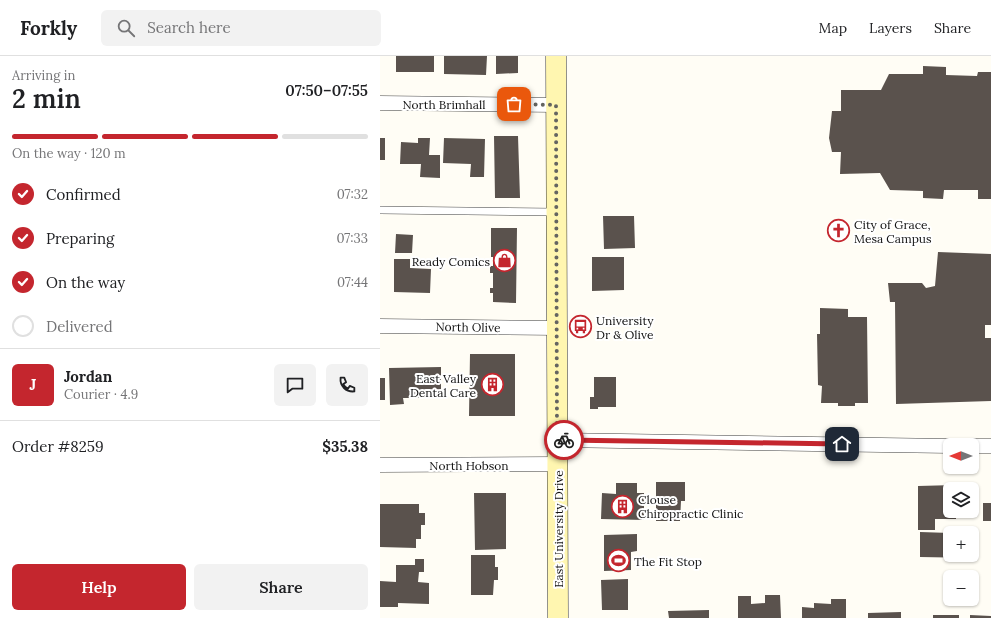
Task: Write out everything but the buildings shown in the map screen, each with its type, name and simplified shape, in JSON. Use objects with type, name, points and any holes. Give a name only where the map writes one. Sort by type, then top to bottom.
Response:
[{"type":"main road","name":"East University Drive","points":[[556,56],[558,618]]},
{"type":"street","name":"North Brimhall","points":[[380,103],[556,105]]},
{"type":"street","name":"North Olive","points":[[380,326],[557,328]]},
{"type":"street","points":[[557,440],[943,446]]},
{"type":"street","points":[[979,446],[991,446]]},
{"type":"street","name":"North Hobson","points":[[380,465],[557,464]]},
{"type":"lane","points":[[380,210],[557,212]]},
{"type":"way so far","points":[[514,104],[556,105],[557,440],[564,440]]},
{"type":"place","name":"City of Grace, Mesa Campus","points":[[838,231]]},
{"type":"place","name":"Ready Comics","points":[[505,261]]},
{"type":"place","name":"University Dr & Olive","points":[[581,327]]},
{"type":"place","name":"East Valley Dental Care","points":[[492,385]]},
{"type":"place","name":"Clouse Chiropractic Clinic","points":[[623,506]]},
{"type":"place","name":"The Fit Stop","points":[[618,561]]},
{"type":"route","points":[[564,440],[842,444]]}]
